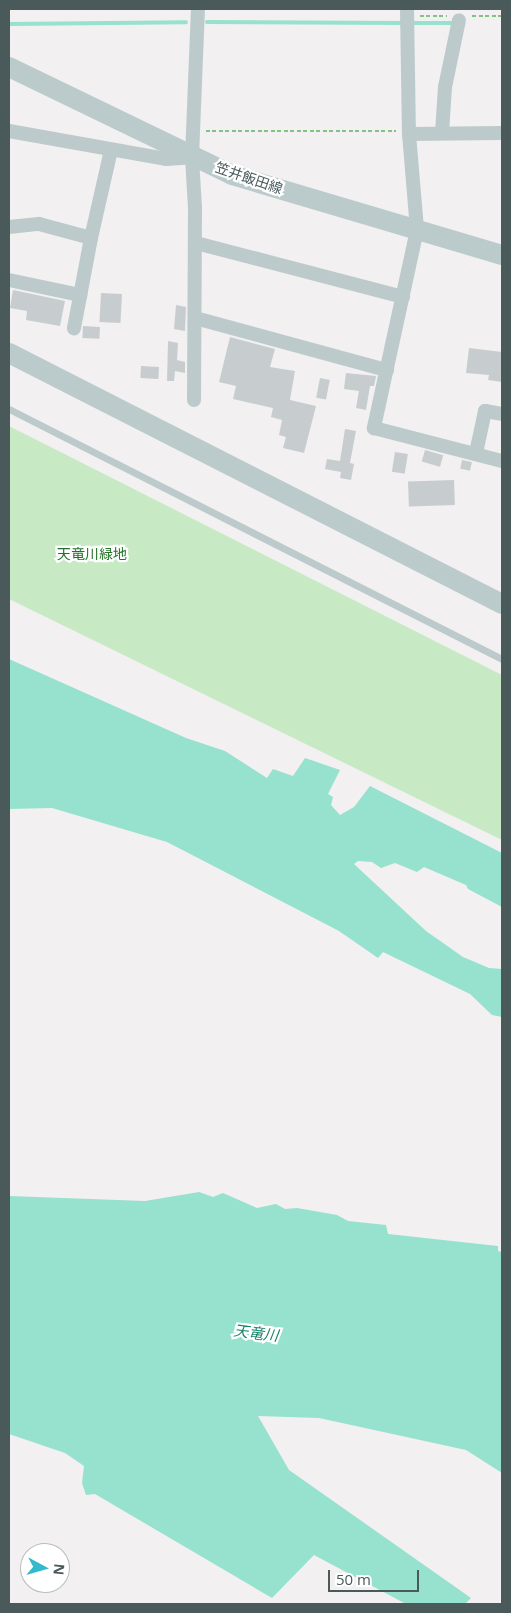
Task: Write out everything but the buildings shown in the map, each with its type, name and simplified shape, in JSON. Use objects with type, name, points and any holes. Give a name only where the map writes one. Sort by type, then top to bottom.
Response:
[{"type":"street","points":[[194,400],[196,243],[195,168],[192,158],[195,131],[198,9]]},
{"type":"street","points":[[408,18],[409,132],[417,230],[374,428],[502,461]]},
{"type":"street","points":[[442,133],[445,87],[459,24]]},
{"type":"street","name":"笠井飯田線","points":[[9,67],[192,158],[232,175],[502,255]]},
{"type":"street","points":[[9,131],[166,159],[192,158]]},
{"type":"street","points":[[409,132],[502,133]]},
{"type":"street","points":[[74,328],[91,238],[111,150]]},
{"type":"street","points":[[9,227],[39,224],[91,238]]},
{"type":"street","points":[[196,243],[403,297]]},
{"type":"street","points":[[9,280],[80,295]]},
{"type":"street","points":[[195,318],[387,370]]},
{"type":"street","points":[[9,354],[502,604]]},
{"type":"street","points":[[476,453],[485,411],[502,414]]},
{"type":"lane","points":[[9,409],[502,659]]},
{"type":"path","points":[[195,131],[409,132]]},
{"type":"green space","name":"天竜川緑地","points":[[9,426],[502,675],[502,840],[9,599]]},
{"type":"water","points":[[9,659],[186,738],[225,751],[267,778],[273,769],[293,776],[305,758],[340,770],[328,794],[333,797],[331,805],[340,815],[354,807],[370,786],[502,853],[502,907],[468,889],[466,885],[424,867],[417,872],[395,863],[381,868],[372,862],[358,861],[354,864],[426,931],[463,957],[489,968],[502,969],[502,1017],[492,1015],[470,994],[383,952],[378,958],[339,931],[167,842],[52,808],[9,809]]},
{"type":"water","name":"天竜川","points":[[199,1192],[213,1197],[223,1193],[257,1208],[276,1204],[285,1209],[297,1208],[337,1215],[348,1221],[386,1225],[388,1234],[498,1246],[498,1251],[502,1252],[502,1473],[466,1450],[319,1418],[258,1416],[289,1470],[471,1598],[465,1604],[406,1604],[314,1555],[272,1598],[95,1494],[86,1495],[82,1483],[84,1466],[65,1453],[9,1434],[9,1196],[145,1201]]},
{"type":"waterway","points":[[9,24],[186,22]]},
{"type":"waterway","points":[[207,22],[404,23]]},
{"type":"waterway","points":[[411,23],[456,23]]}]
